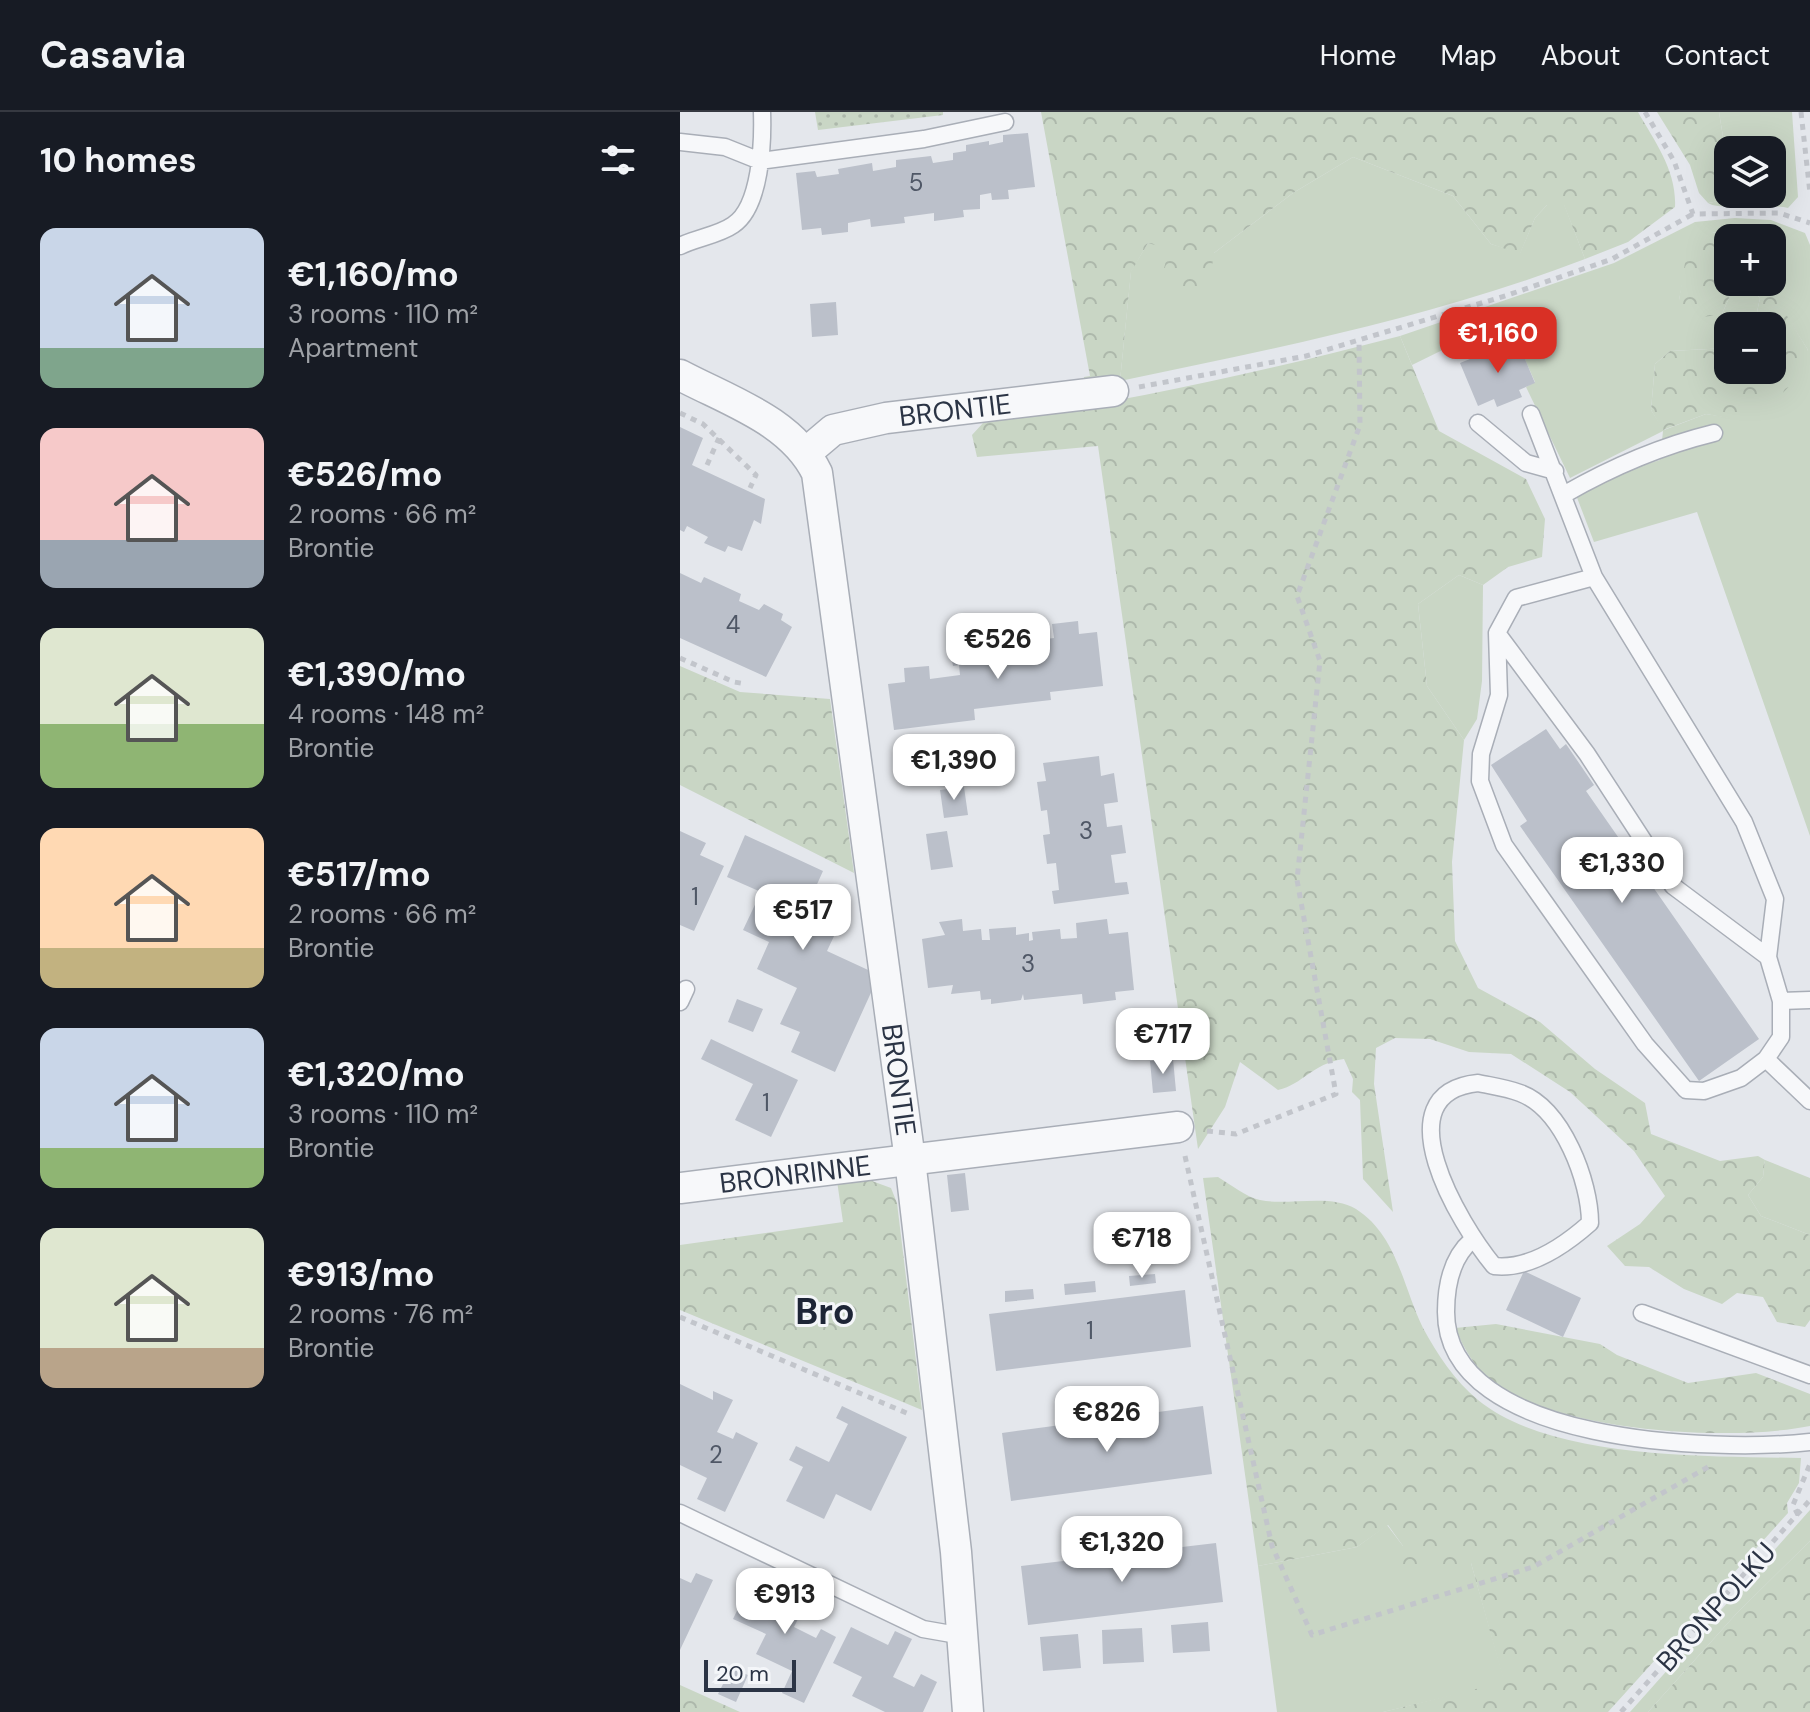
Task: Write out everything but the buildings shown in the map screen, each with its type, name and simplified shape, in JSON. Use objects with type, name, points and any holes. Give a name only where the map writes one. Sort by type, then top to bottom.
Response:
[{"type":"street","points":[[680,375],[788,433],[807,452]]},
{"type":"street","name":"BRONTIE","points":[[968,1712],[963,1636],[910,1160],[817,473],[807,452],[833,430],[886,418],[1113,391]]},
{"type":"street","name":"BRONRINNE","points":[[680,1188],[1178,1127]]},
{"type":"lane","points":[[680,246],[733,225],[745,212],[760,161],[762,112]]},
{"type":"lane","points":[[680,142],[725,147],[760,161],[924,139],[1005,122]]},
{"type":"lane","points":[[1531,414],[1565,494],[1594,577],[1744,822],[1775,899],[1768,957],[1781,1001],[1781,1037],[1766,1059],[1741,1078],[1704,1091],[1686,1090],[1645,1044],[1504,845],[1480,781],[1481,754],[1499,695],[1497,633],[1516,598],[1594,577]]},
{"type":"lane","points":[[1478,423],[1526,463],[1555,471]]},
{"type":"lane","points":[[1565,494],[1608,469],[1714,433]]},
{"type":"lane","points":[[1497,633],[1587,754],[1673,886],[1768,957]]},
{"type":"lane","points":[[1781,1001],[1810,1000]]},
{"type":"lane","points":[[1766,1059],[1810,1101]]},
{"type":"lane","points":[[1478,1083],[1523,1094],[1553,1119],[1583,1172],[1590,1199],[1590,1223],[1565,1245],[1511,1268],[1494,1266],[1472,1240],[1433,1156],[1430,1120],[1440,1096],[1459,1085],[1478,1083]]},
{"type":"lane","points":[[1472,1240],[1462,1249],[1453,1266],[1446,1293],[1449,1338],[1464,1367],[1488,1390],[1518,1408],[1586,1430],[1651,1440],[1750,1444],[1810,1442]]},
{"type":"lane","points":[[1642,1313],[1810,1375]]},
{"type":"lane","points":[[680,1513],[923,1629],[963,1636]]},
{"type":"path","points":[[1645,112],[1674,161],[1693,214]]},
{"type":"path","points":[[1801,112],[1810,193]]},
{"type":"path","points":[[1113,391],[1306,356],[1359,341],[1612,259],[1693,214],[1779,213],[1810,223]]},
{"type":"path","points":[[1359,341],[1360,425],[1297,596],[1320,661],[1297,880],[1336,1094],[1236,1134],[1178,1127],[1272,1546],[1312,1635],[1533,1567],[1750,1444]]},
{"type":"path","points":[[680,413],[703,424],[756,475],[750,488]]},
{"type":"path","points":[[707,465],[719,438]]},
{"type":"path","points":[[680,658],[734,682],[746,684]]},
{"type":"path","points":[[680,1317],[922,1420],[940,1419]]},
{"type":"path","points":[[1798,1515],[1793,1505],[1810,1463]]},
{"type":"path","name":"BRONPOLKU","points":[[1621,1712],[1810,1500]]},
{"type":"green space","points":[[815,112],[943,112],[943,115],[818,130]]},
{"type":"green space","points":[[1041,112],[1638,112],[1669,169],[1675,207],[1628,242],[1585,259],[1564,205],[1547,205],[1535,218],[1520,254],[1491,244],[1453,196],[1353,157],[1293,193],[1214,253],[1208,294],[1160,284],[1169,249],[1148,243],[1131,272],[1120,381],[1084,389],[1084,377],[1090,376]]},
{"type":"green space","points":[[1657,112],[1719,112],[1723,136],[1714,136],[1714,202],[1708,203],[1699,193],[1690,165]]},
{"type":"green space","points":[[1719,112],[1792,112],[1798,197],[1788,208],[1786,136],[1723,136]]},
{"type":"green space","points":[[1353,157],[1453,196],[1491,244],[1520,253],[1535,218],[1547,205],[1564,204],[1585,259],[1528,280],[1413,314],[1297,343],[1120,381],[1131,271],[1148,243],[1214,253],[1293,193]]},
{"type":"green space","points":[[1735,218],[1771,220],[1781,224],[1714,224],[1714,233],[1682,285],[1679,300],[1716,312],[1714,349],[1670,351],[1655,364],[1651,410],[1664,430],[1706,414],[1739,419],[1774,384],[1786,384],[1786,372],[1808,350],[1783,311],[1783,296],[1786,296],[1786,226],[1805,233],[1810,245],[1810,836],[1697,512],[1594,542],[1576,495],[1613,475],[1660,460],[1663,431],[1570,478],[1526,387],[1535,382],[1512,330],[1471,336],[1412,365],[1400,336],[1614,263],[1695,222]]},
{"type":"green space","points":[[1712,233],[1714,296],[1730,296],[1723,312],[1685,320],[1679,300],[1688,244]]},
{"type":"green space","points":[[1730,296],[1760,298],[1757,312],[1723,312]]},
{"type":"green space","points":[[1758,296],[1783,296],[1785,312],[1757,312]]},
{"type":"green space","points":[[1786,314],[1808,350],[1795,380],[1779,397],[1739,420],[1706,414],[1663,430],[1651,410],[1655,364],[1670,351],[1714,349],[1714,384],[1786,384]]},
{"type":"green space","points":[[1400,336],[1439,431],[1526,479],[1545,519],[1542,557],[1508,567],[1483,585],[1459,575],[1418,604],[1427,686],[1464,740],[1452,862],[1455,941],[1478,988],[1540,1022],[1595,1069],[1645,1103],[1651,1134],[1720,1161],[1758,1156],[1765,1160],[1763,1177],[1748,1195],[1761,1216],[1810,1235],[1810,1320],[1805,1327],[1777,1322],[1763,1297],[1737,1293],[1722,1304],[1684,1289],[1649,1267],[1625,1266],[1607,1246],[1640,1224],[1665,1196],[1634,1151],[1570,1092],[1511,1054],[1469,1052],[1430,1039],[1395,1038],[1376,1048],[1374,1084],[1393,1212],[1363,1179],[1360,1100],[1352,1092],[1353,1079],[1344,1059],[1323,1065],[1278,1090],[1240,1062],[1225,1107],[1198,1149],[1098,446],[977,457],[972,435],[983,423],[1193,385]]},
{"type":"green space","points":[[1459,575],[1483,585],[1482,681],[1477,719],[1464,740],[1427,686],[1418,604]]},
{"type":"green space","points":[[680,666],[740,692],[830,699],[854,873],[680,785]]},
{"type":"green space","points":[[1765,1160],[1810,1178],[1810,1235],[1761,1216],[1748,1195],[1763,1177]]},
{"type":"green space","points":[[1218,1177],[1260,1200],[1346,1204],[1370,1220],[1390,1247],[1423,1328],[1440,1357],[1470,1393],[1509,1420],[1546,1434],[1633,1451],[1801,1458],[1799,1483],[1787,1503],[1788,1513],[1608,1712],[1383,1712],[1504,1682],[1471,1563],[1400,1581],[1403,1546],[1388,1525],[1357,1547],[1258,1566],[1203,1178]]},
{"type":"green space","points":[[837,1181],[872,1181],[891,1188],[897,1203],[922,1410],[680,1310],[680,1245],[843,1222]]},
{"type":"green space","points":[[1496,1324],[1600,1344],[1617,1355],[1688,1383],[1756,1373],[1810,1394],[1810,1426],[1776,1431],[1692,1432],[1647,1429],[1559,1412],[1522,1399],[1493,1382],[1475,1364],[1455,1328]]},
{"type":"green space","points":[[1810,1510],[1810,1541],[1736,1614],[1648,1712],[1630,1712]]},
{"type":"green space","points":[[1387,1525],[1403,1546],[1471,1563],[1505,1683],[1383,1712],[1277,1712],[1258,1566],[1357,1547]]},
{"type":"green space","points":[[1810,1541],[1810,1712],[1648,1712],[1736,1614]]},
{"type":"green space","points":[[680,1685],[740,1712],[680,1712]]},
{"type":"district","name":"Bro","points":[[825,1311]]}]
